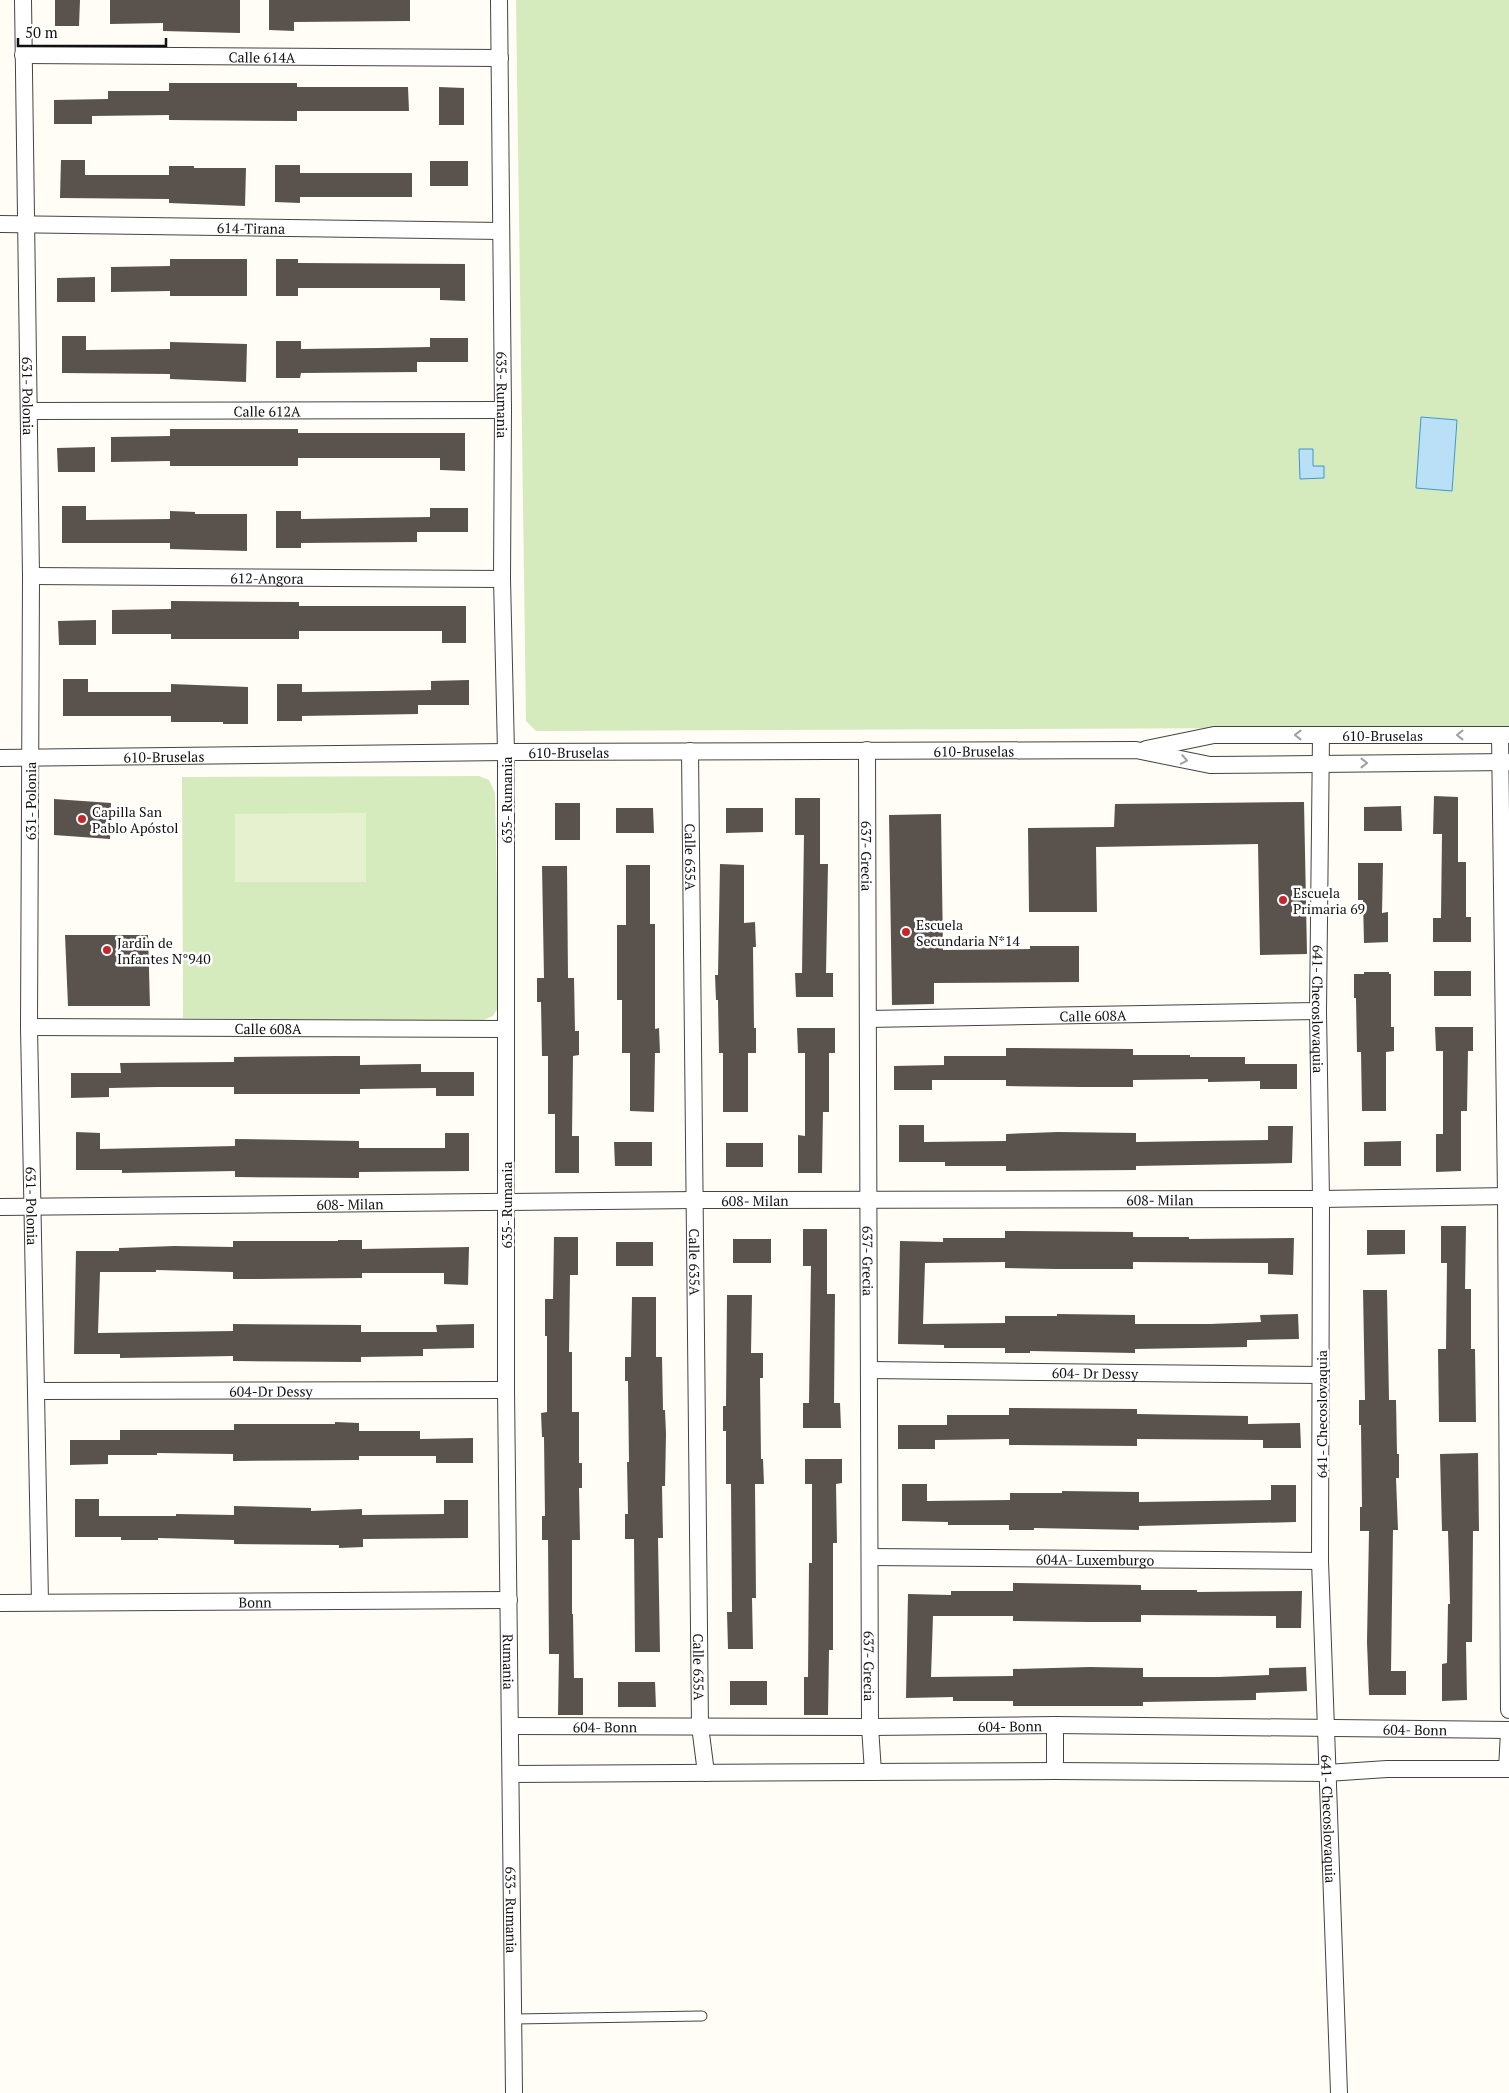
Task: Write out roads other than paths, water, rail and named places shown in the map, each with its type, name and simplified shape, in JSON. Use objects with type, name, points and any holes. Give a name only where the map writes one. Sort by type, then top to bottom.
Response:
[{"type":"street","name":"631- Polonia","points":[[23,0],[31,576],[29,1027],[40,1602]]},
{"type":"street","name":"635- Rumania","points":[[499,0],[503,410],[502,579],[506,752],[506,1390],[509,1600]]},
{"type":"street","name":"Calle 614A","points":[[23,55],[500,58]]},
{"type":"street","name":"614-Tirana","points":[[0,224],[502,230]]},
{"type":"street","name":"Calle 612A","points":[[29,411],[503,410]]},
{"type":"street","name":"612-Angora","points":[[31,576],[502,579]]},
{"type":"street","name":"610-Bruselas","points":[[0,758],[506,752],[1136,750],[1214,735],[1504,735]]},
{"type":"street","name":"641- Checoslovaquia","points":[[1321,735],[1318,1011],[1321,1199],[1320,1560],[1339,2093]]},
{"type":"street","points":[[1504,735],[1508,1196],[1509,1710]]},
{"type":"street","name":"637- Grecia","points":[[867,750],[870,1727],[873,1772]]},
{"type":"street","name":"610-Bruselas","points":[[1136,750],[1210,765],[1505,762]]},
{"type":"street","name":"Calle 635A","points":[[690,751],[700,1726],[706,1773]]},
{"type":"street","name":"Calle 608A","points":[[868,1019],[1318,1011]]},
{"type":"street","name":"Calle 608A","points":[[29,1027],[506,1029]]},
{"type":"street","name":"608- Milan","points":[[0,1207],[695,1200],[1321,1199],[1508,1196]]},
{"type":"street","name":"604- Dr Dessy","points":[[869,1370],[1320,1375]]},
{"type":"street","name":"604-Dr Dessy","points":[[37,1391],[506,1390]]},
{"type":"street","name":"604A- Luxemburgo","points":[[870,1557],[1320,1560]]},
{"type":"street","name":"Bonn","points":[[0,1603],[509,1600]]},
{"type":"street","name":"Rumania","points":[[509,1600],[511,1726]]},
{"type":"street","points":[[1055,1725],[1055,1771]]},
{"type":"street","name":"604- Bonn","points":[[511,1726],[870,1727],[1055,1725],[1509,1731]]},
{"type":"street","name":"633- Rumania","points":[[511,1726],[514,2093]]},
{"type":"street","points":[[511,1774],[1055,1771],[1327,1773],[1387,1769],[1508,1769],[1509,1731]]},
{"type":"lane","points":[[514,2019],[702,2016]]},
{"type":"water","points":[[1421,417],[1457,420],[1452,491],[1416,488]]},
{"type":"water","points":[[1299,449],[1313,449],[1313,466],[1324,466],[1324,478],[1300,479]]},
{"type":"place","name":"Capilla San Pablo Apóstol","points":[[82,819]]},
{"type":"place","name":"Escuela Primaria 69","points":[[1283,900]]},
{"type":"place","name":"Escuela Secundaria N*14","points":[[906,932]]},
{"type":"place","name":"Jardin de Infantes N°940","points":[[107,950]]}]
